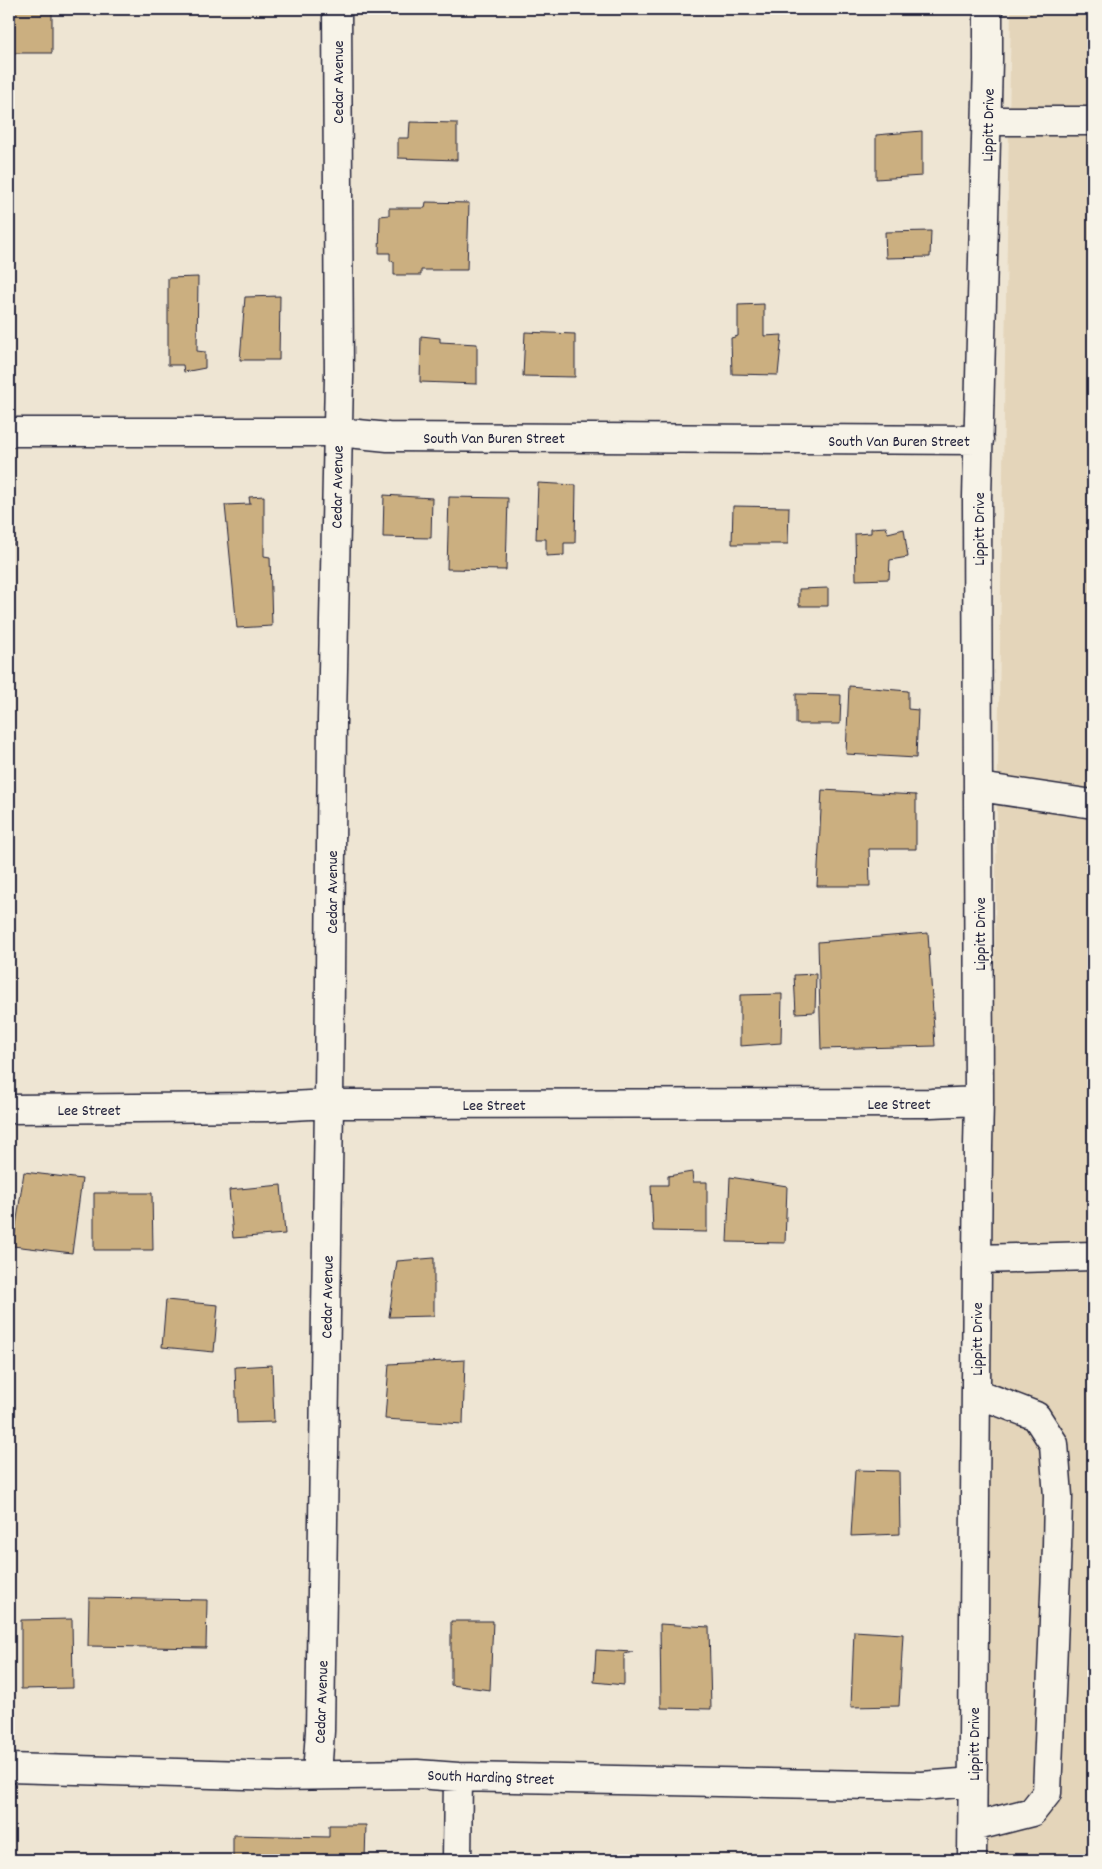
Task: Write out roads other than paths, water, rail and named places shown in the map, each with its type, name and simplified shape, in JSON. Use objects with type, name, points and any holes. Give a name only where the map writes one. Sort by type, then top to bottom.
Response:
[{"type":"street","name":"Cedar Avenue","points":[[316,1775],[320,1731],[332,728],[339,377],[337,9]]},
{"type":"street","name":"Lippitt Drive","points":[[972,1860],[979,1101],[977,498],[987,121],[988,9]]},
{"type":"street","points":[[987,121],[1093,121]]},
{"type":"street","name":"South Van Buren Street","points":[[9,432],[338,432],[397,437],[979,440]]},
{"type":"street","points":[[979,787],[1086,803]]},
{"type":"street","name":"Lee Street","points":[[9,1109],[272,1108],[329,1104],[931,1103],[979,1101]]},
{"type":"street","points":[[977,1259],[1088,1256]]},
{"type":"street","points":[[973,1827],[1032,1812],[1047,1793],[1058,1496],[1054,1444],[1036,1416],[976,1394]]},
{"type":"street","name":"South Harding Street","points":[[9,1768],[276,1776],[417,1774],[458,1777],[922,1786],[973,1782]]},
{"type":"street","points":[[457,1860],[458,1777]]}]
